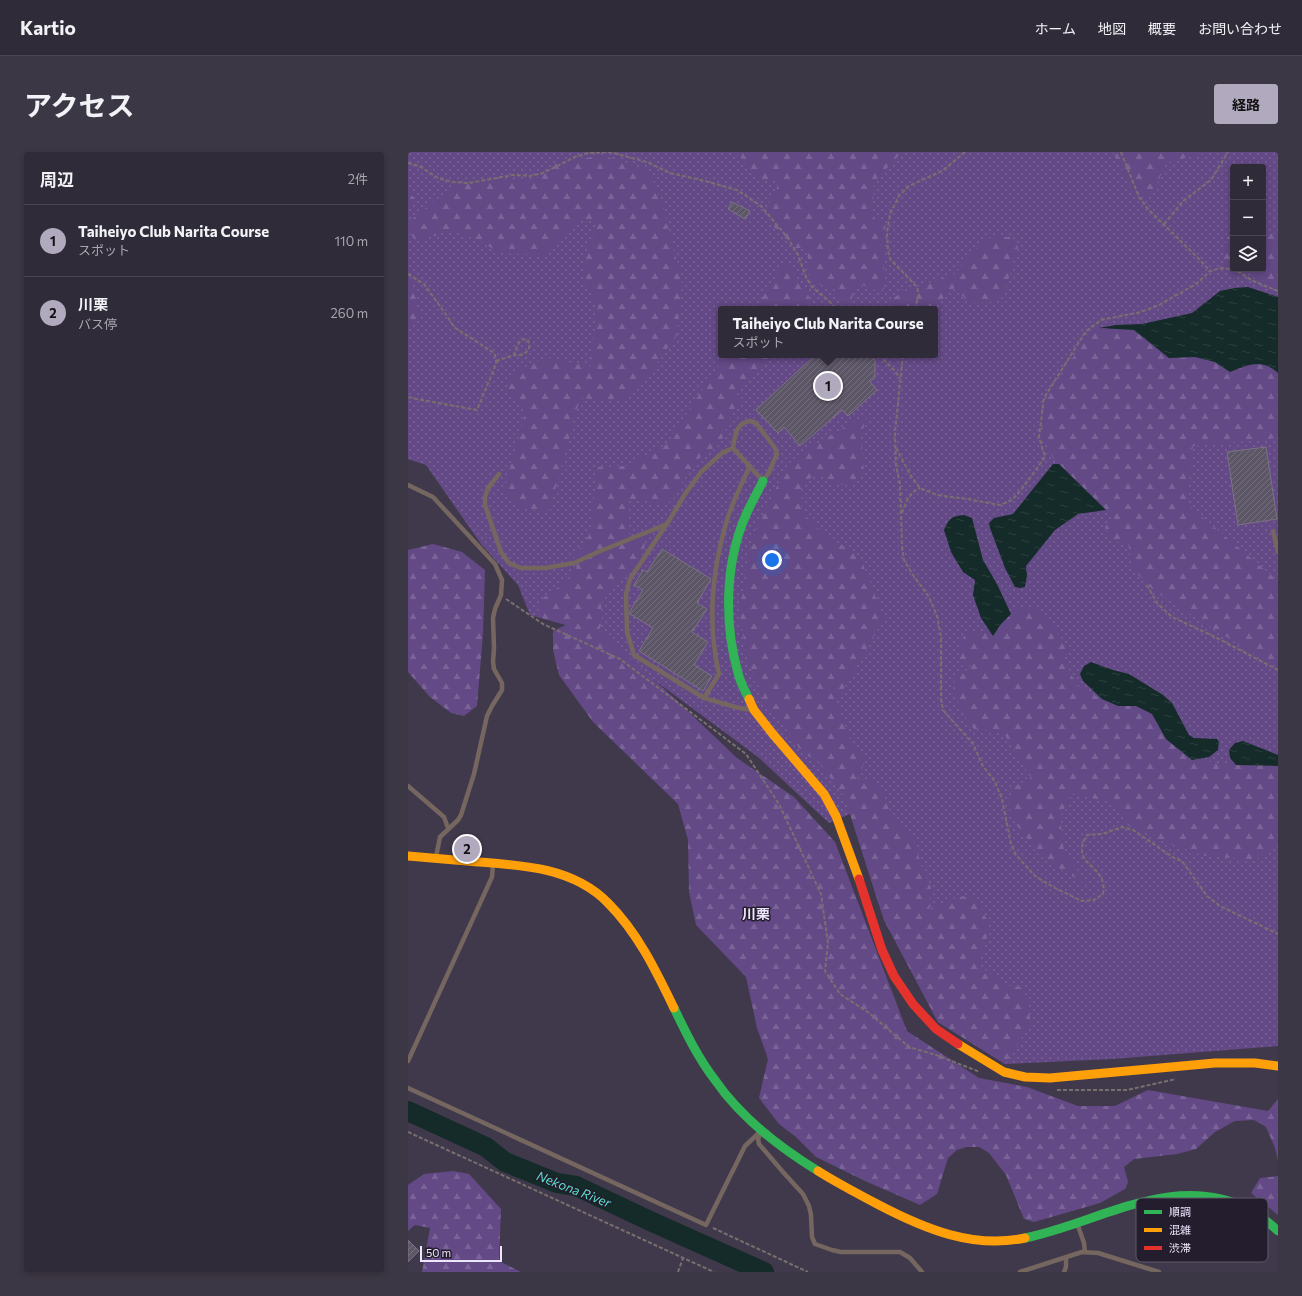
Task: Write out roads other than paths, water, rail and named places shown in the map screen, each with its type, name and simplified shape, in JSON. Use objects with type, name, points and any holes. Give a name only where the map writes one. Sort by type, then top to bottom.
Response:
[{"type":"street","points":[[763,481],[745,518],[736,547],[732,573],[728,613],[731,645],[738,675],[754,710],[824,794],[836,816],[859,879],[882,950],[894,976],[913,1004],[936,1029],[983,1060],[1004,1072],[1025,1077],[1050,1078],[1215,1063],[1278,1066]]},
{"type":"street","points":[[408,856],[493,862],[534,867],[562,875],[590,889],[614,909],[626,922],[645,952],[686,1033],[709,1072],[718,1086],[741,1111],[786,1150],[815,1170],[916,1224],[941,1233],[974,1240],[1011,1240],[1031,1237],[1136,1204]]},
{"type":"street","points":[[1160,1198],[1199,1196],[1216,1198]]},
{"type":"street","points":[[1268,1223],[1278,1231]]},
{"type":"lane","points":[[750,421],[756,423],[775,448],[777,454],[770,472],[763,481],[750,466],[733,448],[739,426],[744,422],[750,421]]},
{"type":"lane","points":[[733,448],[722,453],[701,472],[630,579],[626,594],[627,632],[634,655],[704,698],[739,708],[754,710]]},
{"type":"lane","points":[[704,698],[719,674],[712,630],[714,574],[727,519],[750,466]]},
{"type":"lane","points":[[499,474],[488,488],[485,496],[485,505],[501,552],[509,563],[521,568],[545,568],[574,563],[667,524]]},
{"type":"lane","points":[[408,485],[433,496],[495,564],[502,580],[501,595],[493,618],[493,662],[494,668],[502,683],[502,690],[487,716],[477,764],[461,815],[458,820],[440,837],[436,858]]},
{"type":"lane","points":[[1273,531],[1278,552]]},
{"type":"lane","points":[[408,786],[444,817],[448,828]]},
{"type":"lane","points":[[408,1061],[492,877],[493,862]]},
{"type":"lane","points":[[408,1088],[706,1226],[744,1146],[762,1130]]},
{"type":"lane","points":[[762,1130],[758,1139],[759,1144],[804,1194],[811,1215],[812,1238],[815,1244],[841,1252],[900,1252],[910,1258],[922,1272]]},
{"type":"lane","points":[[1077,1223],[1084,1243],[1085,1252]]},
{"type":"lane","points":[[1020,1272],[1085,1252],[1098,1253],[1159,1272]]},
{"type":"lane","points":[[1064,1272],[1066,1267],[1066,1258]]},
{"type":"water","points":[[1248,287],[1278,297],[1278,373],[1272,368],[1260,364],[1249,365],[1230,372],[1215,362],[1195,357],[1169,358],[1134,330],[1099,328],[1116,325],[1142,324],[1192,313],[1220,291]]},
{"type":"water","points":[[1053,464],[1059,464],[1106,510],[1078,514],[1055,530],[1026,566],[1027,576],[1025,587],[1015,587],[1005,568],[989,523],[994,518],[1013,514]]},
{"type":"water","points":[[964,515],[972,518],[983,560],[997,584],[1011,614],[1001,624],[993,636],[981,618],[973,595],[975,580],[963,572],[951,552],[944,530],[947,523],[951,519],[956,516]]},
{"type":"water","points":[[1091,662],[1129,674],[1163,695],[1172,703],[1189,735],[1194,738],[1217,739],[1219,742],[1218,750],[1209,757],[1192,760],[1166,739],[1152,714],[1136,706],[1118,706],[1102,699],[1083,681],[1080,674],[1084,666]]},
{"type":"water","points":[[1243,741],[1278,755],[1278,766],[1236,765],[1230,758],[1229,750],[1235,743]]},
{"type":"waterway","name":"Nekona River","points":[[408,1111],[486,1147],[505,1162],[557,1183],[576,1186],[764,1272]]},
{"type":"place","name":"Taiheiyo Club Narita Course","points":[[828,386]]},
{"type":"place","name":"川栗","points":[[467,849]]},
{"type":"district","name":"川栗","points":[[756,913]]}]
